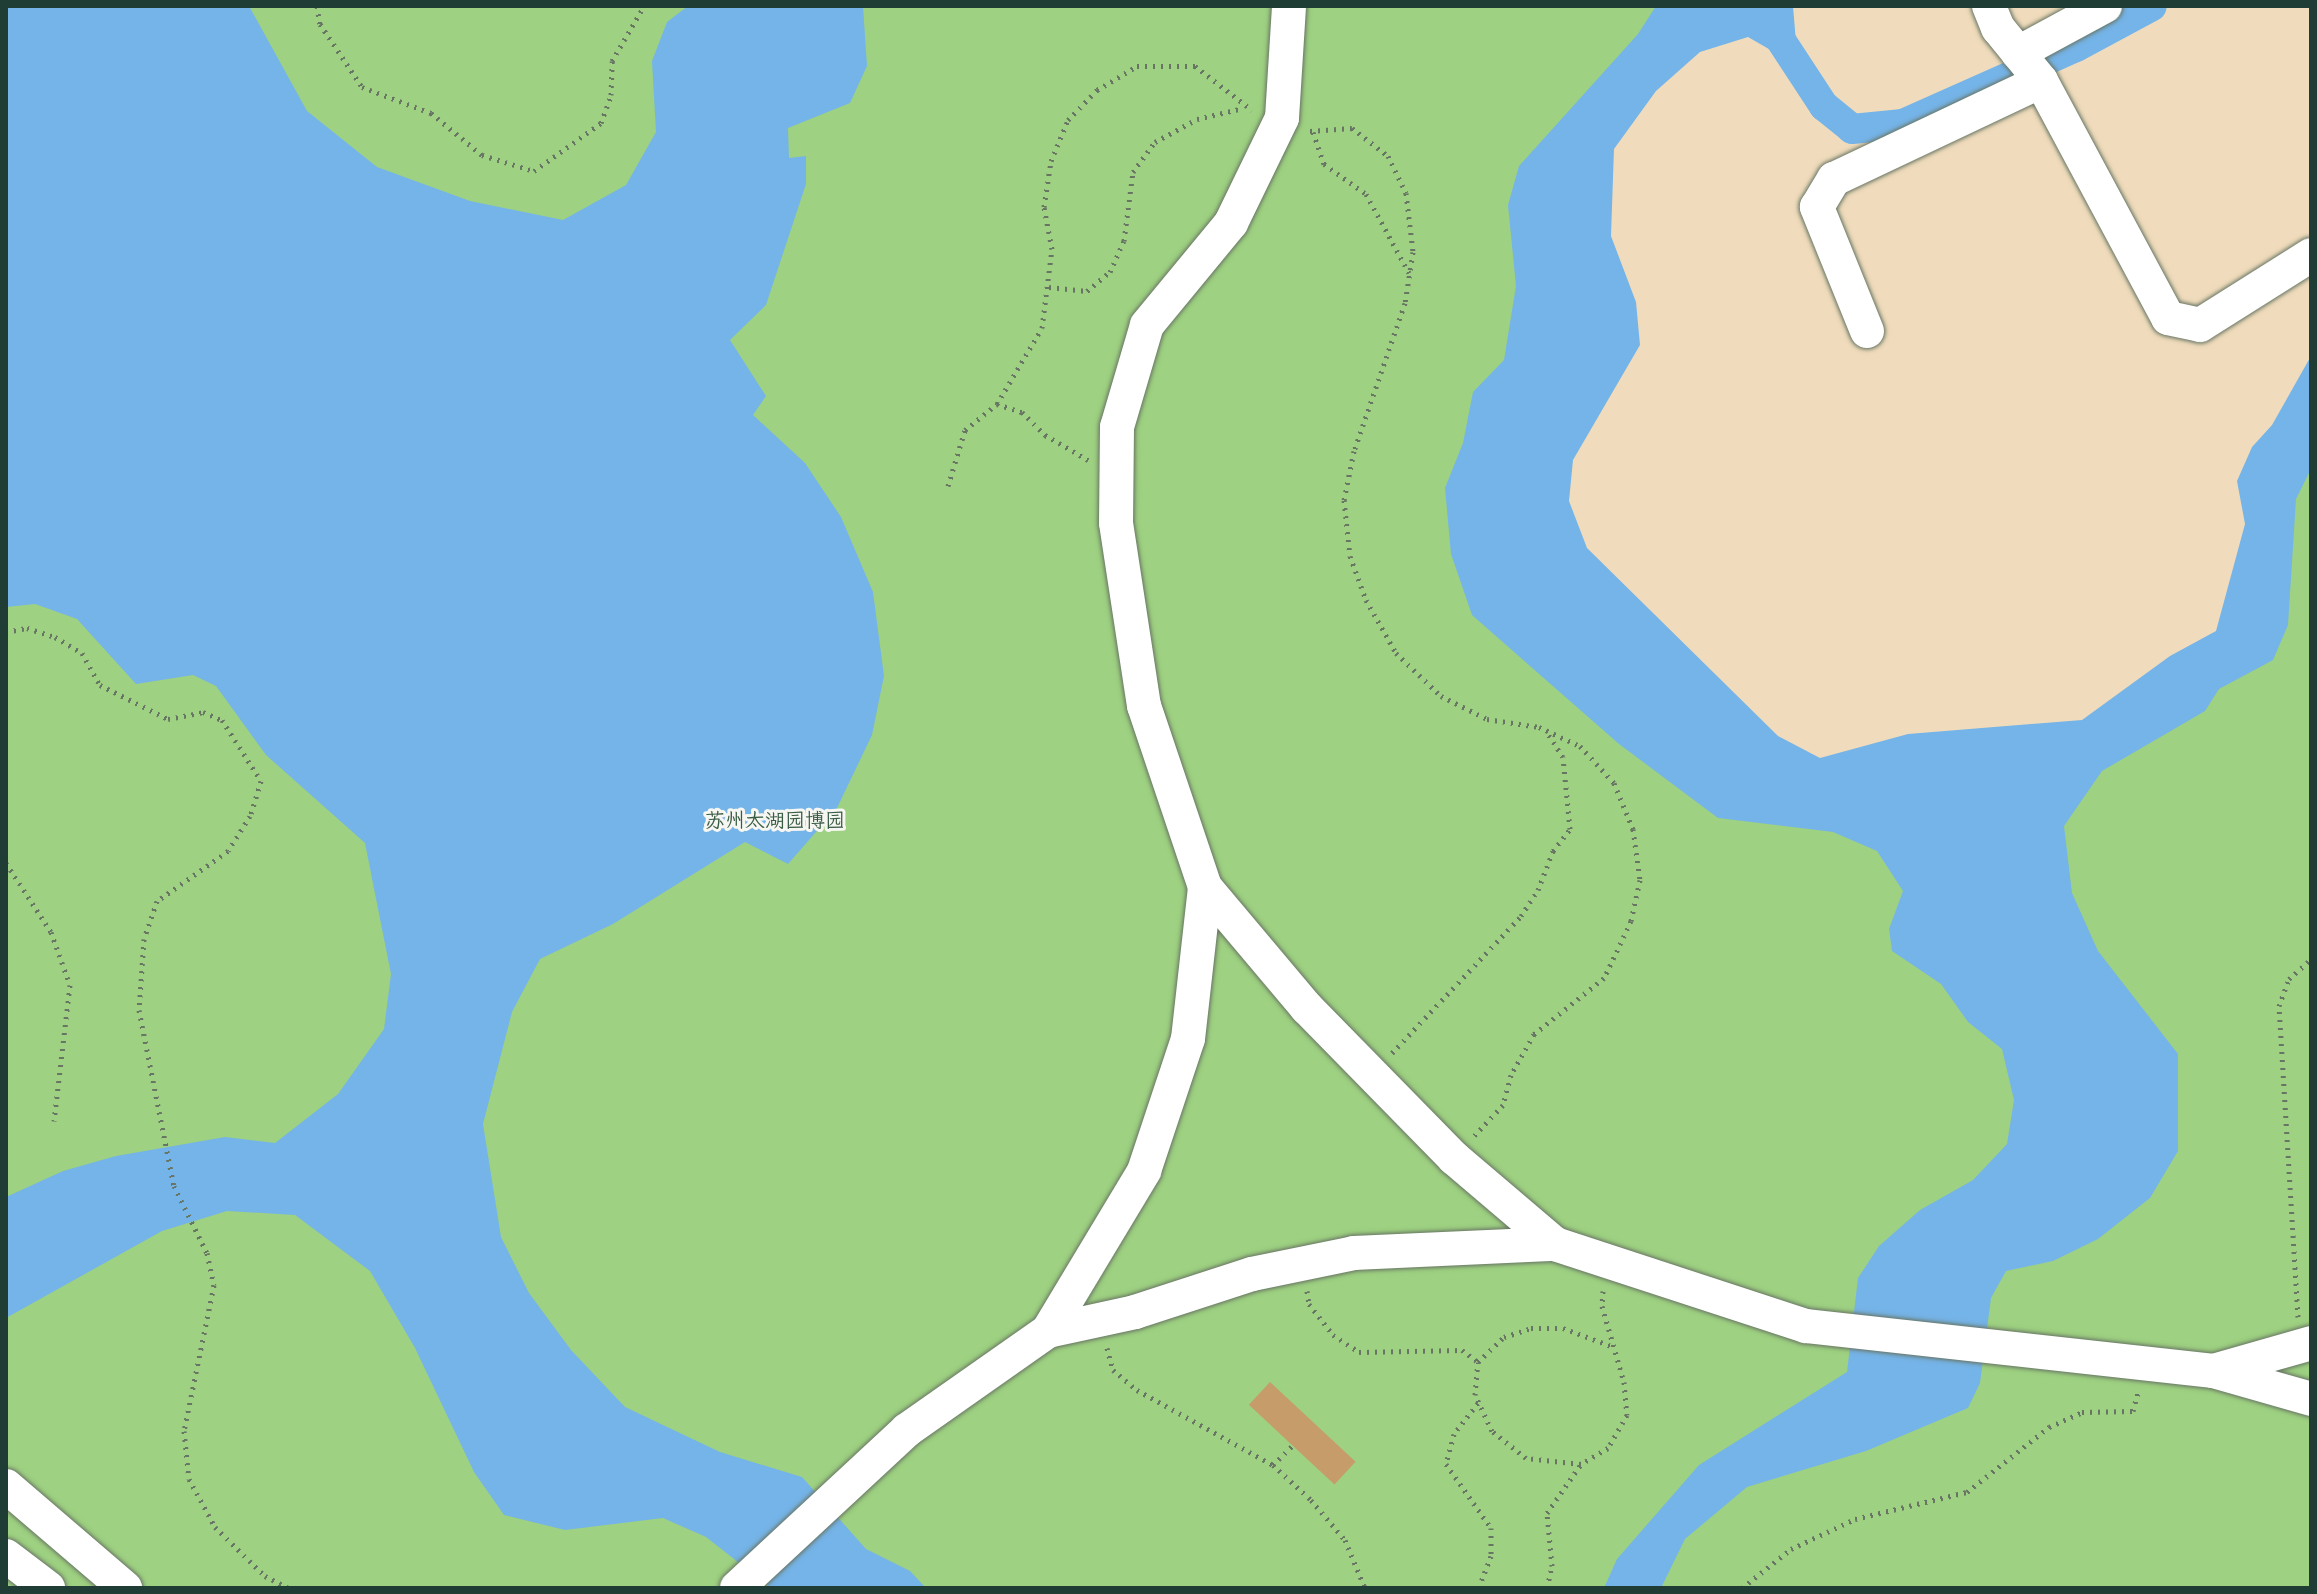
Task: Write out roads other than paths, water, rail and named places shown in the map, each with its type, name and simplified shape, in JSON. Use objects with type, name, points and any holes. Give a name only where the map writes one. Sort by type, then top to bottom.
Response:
[{"type":"street","points":[[1289,6],[1282,118],[1231,223],[1147,325],[1117,427],[1116,523],[1144,706],[1205,887],[1307,1008],[1454,1158],[1555,1244],[1806,1326],[2213,1371],[2311,1399]]},
{"type":"street","points":[[1989,6],[1998,28],[2041,81],[2168,318],[2200,325],[2311,255]]},
{"type":"street","points":[[2018,53],[2105,6]]},
{"type":"street","points":[[1867,331],[1817,207],[1834,179],[2041,81]]},
{"type":"street","points":[[1048,1331],[1144,1171],[1188,1039],[1205,887]]},
{"type":"street","points":[[737,1588],[907,1430],[1048,1331],[1354,1253],[1555,1244]]},
{"type":"street","points":[[2213,1371],[2306,1345]]},
{"type":"street","points":[[6,1486],[125,1588]]},
{"type":"street","points":[[6,1556],[48,1588]]},
{"type":"water","points":[[6,6],[249,6],[307,111],[377,167],[470,201],[563,220],[626,185],[656,132],[652,61],[667,22],[688,6],[863,6],[867,66],[850,103],[788,128],[789,158],[806,156],[806,184],[766,305],[730,340],[766,396],[753,415],[805,463],[841,517],[873,592],[884,676],[872,735],[837,808],[788,864],[745,842],[613,924],[540,959],[512,1012],[483,1124],[501,1237],[529,1293],[571,1350],[625,1407],[720,1452],[802,1477],[866,1549],[910,1571],[926,1588],[771,1588],[706,1537],[663,1518],[565,1530],[504,1515],[474,1472],[415,1348],[370,1271],[295,1215],[227,1211],[162,1231],[6,1318],[6,1197],[63,1171],[116,1156],[225,1137],[275,1143],[338,1094],[384,1029],[391,974],[365,843],[266,755],[216,686],[193,675],[136,684],[77,619],[35,604],[6,607]]},
{"type":"water","points":[[1656,6],[1793,6],[1796,42],[1774,52],[1748,37],[1700,52],[1656,91],[1614,149],[1611,236],[1636,302],[1640,345],[1573,460],[1569,501],[1587,548],[1778,736],[1820,758],[1908,734],[2082,720],[2170,656],[2216,631],[2245,524],[2237,481],[2252,447],[2272,425],[2311,356],[2311,469],[2296,499],[2288,625],[2273,660],[2219,689],[2205,711],[2102,771],[2064,826],[2072,893],[2098,951],[2178,1054],[2178,1151],[2150,1198],[2098,1239],[2053,1261],[2006,1271],[1991,1298],[1980,1383],[1968,1408],[1866,1451],[1747,1487],[1685,1539],[1661,1588],[1604,1588],[1617,1559],[1699,1465],[1847,1372],[1858,1278],[1879,1246],[1920,1210],[1973,1180],[2007,1144],[2014,1100],[2002,1049],[1968,1022],[1941,984],[1892,951],[1889,929],[1903,891],[1877,851],[1833,832],[1718,818],[1619,744],[1472,615],[1451,554],[1445,488],[1463,443],[1473,392],[1504,360],[1516,286],[1508,205],[1519,166],[1638,34]]},
{"type":"waterway","points":[[1765,16],[1824,106],[1852,129],[1903,124],[2076,47],[2152,6]]},
{"type":"park label","name":"苏州太湖园博园","points":[[775,821]]}]
